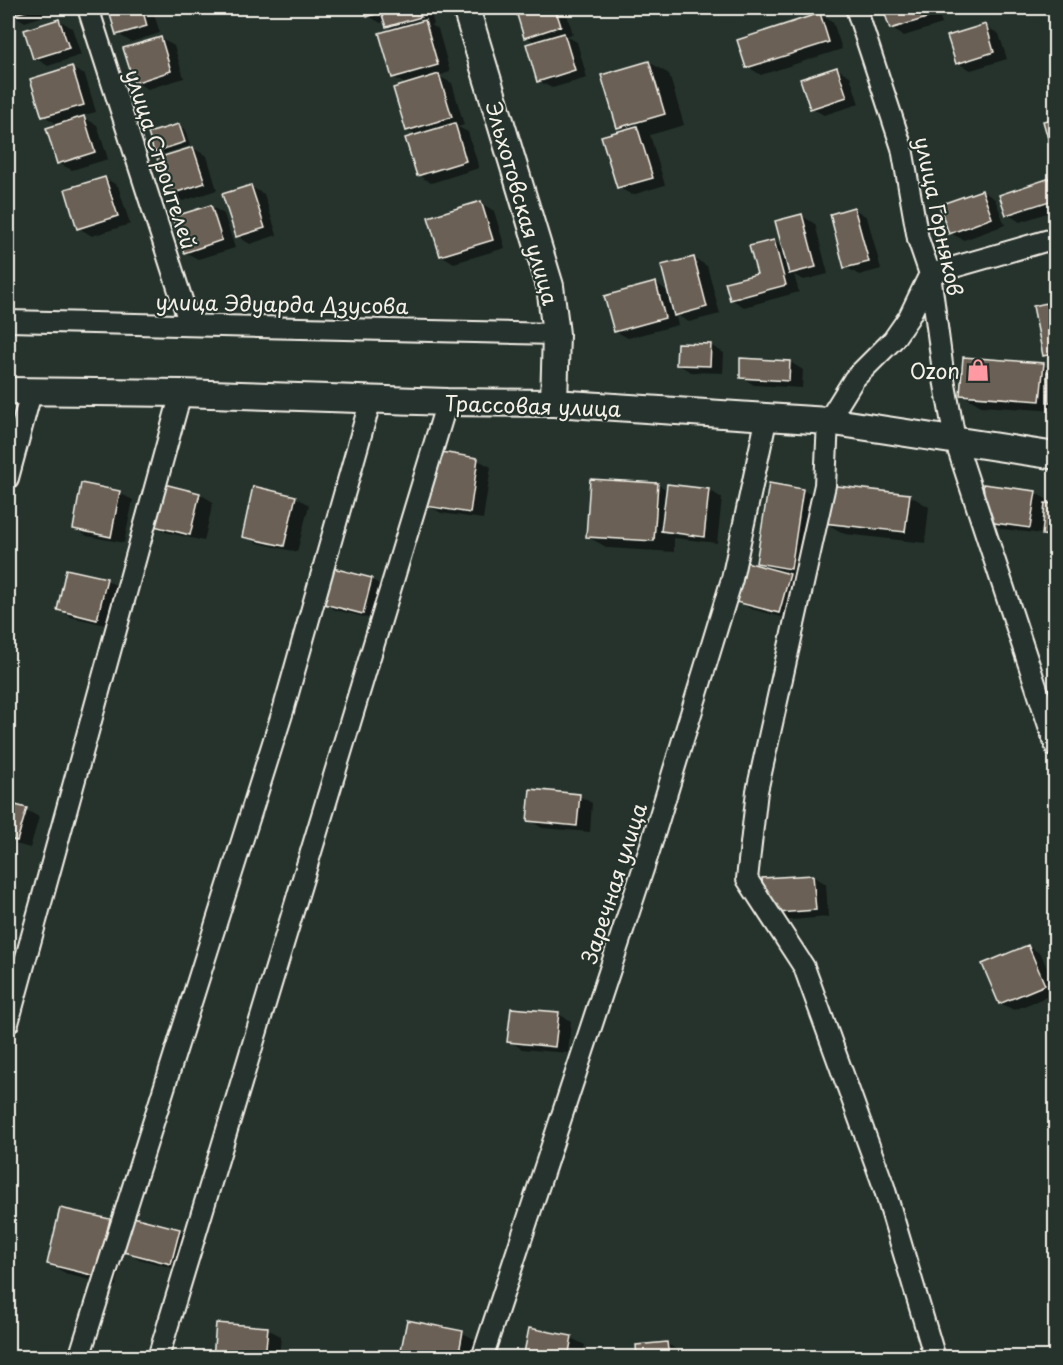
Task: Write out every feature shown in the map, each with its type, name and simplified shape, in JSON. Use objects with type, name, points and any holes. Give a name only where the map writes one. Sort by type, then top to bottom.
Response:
[{"type":"street","name":"улица Строителей","points":[[88,8],[190,325]]},
{"type":"street","name":"Эльхотовская улица","points":[[466,8],[550,286],[556,334],[554,403]]},
{"type":"street","name":"улица Горняков","points":[[856,8],[902,148],[918,239],[930,274],[955,440],[1056,747]]},
{"type":"street","points":[[935,1358],[884,1187],[804,967],[747,879],[757,791],[825,485],[828,420],[854,379],[893,340],[909,317],[930,274],[1056,238]]},
{"type":"street","name":"улица Эдуарда Дзусова","points":[[8,321],[556,334]]},
{"type":"street","points":[[8,478],[19,392]]},
{"type":"street","name":"Трассовая улица","points":[[19,392],[181,393],[447,402],[554,403],[767,416],[828,420],[1056,456]]},
{"type":"street","points":[[8,1023],[181,393]]},
{"type":"street","points":[[79,1358],[283,711],[371,399]]},
{"type":"street","points":[[158,1358],[447,402]]},
{"type":"street","name":"Заречная улица","points":[[482,1358],[650,848],[732,579],[767,416]]},
{"type":"building","points":[[8,8],[36,8],[11,15]]},
{"type":"building","points":[[108,8],[142,8],[147,26],[116,35]]},
{"type":"building","points":[[364,8],[419,8],[421,17],[386,27],[381,12],[367,17]]},
{"type":"building","points":[[515,8],[555,8],[561,26],[524,38]]},
{"type":"building","points":[[883,8],[927,8],[930,17],[890,29]]},
{"type":"building","points":[[820,13],[829,42],[746,68],[737,40]]},
{"type":"building","points":[[59,19],[69,48],[33,59],[24,30]]},
{"type":"building","points":[[425,20],[438,65],[392,78],[379,33]]},
{"type":"building","points":[[986,24],[994,52],[956,64],[947,36]]},
{"type":"building","points":[[564,33],[575,70],[537,82],[526,44]]},
{"type":"building","points":[[161,37],[171,71],[134,83],[123,48]]},
{"type":"building","points":[[649,61],[665,114],[617,128],[601,75]]},
{"type":"building","points":[[72,66],[84,105],[42,117],[30,79]]},
{"type":"building","points":[[837,67],[847,97],[810,109],[800,79]]},
{"type":"building","points":[[439,74],[452,117],[406,131],[393,88]]},
{"type":"building","points":[[84,116],[95,152],[57,164],[46,128]]},
{"type":"building","points":[[1056,118],[1056,160],[1054,160],[1043,121]]},
{"type":"building","points":[[455,123],[466,161],[417,176],[405,138]]},
{"type":"building","points":[[179,124],[185,142],[154,152],[148,133]]},
{"type":"building","points":[[637,126],[653,178],[617,188],[601,136]]},
{"type":"building","points":[[193,147],[205,183],[168,195],[157,158]]},
{"type":"building","points":[[1056,176],[1056,199],[1006,215],[999,195]]},
{"type":"building","points":[[105,177],[118,216],[77,229],[65,189]]},
{"type":"building","points":[[251,185],[265,228],[236,237],[222,194]]},
{"type":"building","points":[[982,190],[992,218],[949,234],[939,205]]},
{"type":"building","points":[[481,201],[493,240],[440,256],[428,217]]},
{"type":"building","points":[[211,205],[222,240],[184,253],[172,217]]},
{"type":"building","points":[[854,207],[869,262],[844,268],[830,214]]},
{"type":"building","points":[[802,214],[816,267],[789,274],[775,221]]},
{"type":"building","points":[[774,240],[786,285],[730,300],[725,282],[757,274],[749,246]]},
{"type":"building","points":[[694,257],[707,307],[674,316],[661,265]]},
{"type":"building","points":[[656,282],[665,318],[614,332],[604,296]]},
{"type":"building","points":[[1056,301],[1056,353],[1043,356],[1033,306]]},
{"type":"building","points":[[677,343],[711,344],[710,366],[676,365]]},
{"type":"building","points":[[963,357],[1044,363],[1040,401],[960,395]]},
{"type":"building","points":[[740,358],[790,361],[789,381],[740,378]]},
{"type":"building","points":[[1047,372],[1056,373],[1056,402],[1047,402]]},
{"type":"building","points":[[435,451],[478,458],[470,513],[426,506]]},
{"type":"building","points":[[590,479],[658,483],[654,541],[586,537]]},
{"type":"building","points":[[81,483],[120,491],[111,537],[73,529]]},
{"type":"building","points":[[160,483],[200,493],[190,535],[150,525]]},
{"type":"building","points":[[769,483],[803,489],[791,569],[756,563]]},
{"type":"building","points":[[667,484],[709,489],[704,537],[661,531]]},
{"type":"building","points":[[983,484],[1036,491],[1030,528],[987,522]]},
{"type":"building","points":[[828,485],[910,494],[905,532],[823,523]]},
{"type":"building","points":[[253,486],[296,496],[284,546],[242,537]]},
{"type":"building","points":[[1045,503],[1056,504],[1056,536],[1042,535]]},
{"type":"building","points":[[746,562],[790,574],[779,613],[736,602]]},
{"type":"building","points":[[329,567],[372,578],[363,614],[320,603]]},
{"type":"building","points":[[66,569],[107,578],[97,620],[57,610]]},
{"type":"building","points":[[530,789],[580,794],[577,826],[527,821]]},
{"type":"building","points":[[8,803],[27,808],[17,841],[8,839]]},
{"type":"building","points":[[813,875],[816,910],[765,914],[762,878]]},
{"type":"building","points":[[1028,945],[1045,985],[999,1004],[982,964]]},
{"type":"building","points":[[511,1008],[559,1012],[555,1047],[507,1042]]},
{"type":"building","points":[[60,1208],[110,1219],[96,1276],[47,1264]]},
{"type":"building","points":[[133,1217],[180,1229],[171,1264],[124,1252]]},
{"type":"building","points":[[407,1320],[463,1331],[458,1358],[436,1358],[401,1350]]},
{"type":"building","points":[[216,1323],[268,1327],[265,1358],[213,1358]]},
{"type":"building","points":[[529,1328],[572,1336],[568,1358],[523,1358]]},
{"type":"building","points":[[667,1342],[669,1358],[637,1358],[636,1345]]},
{"type":"place","name":"Ozon","points":[[978,370]]}]
